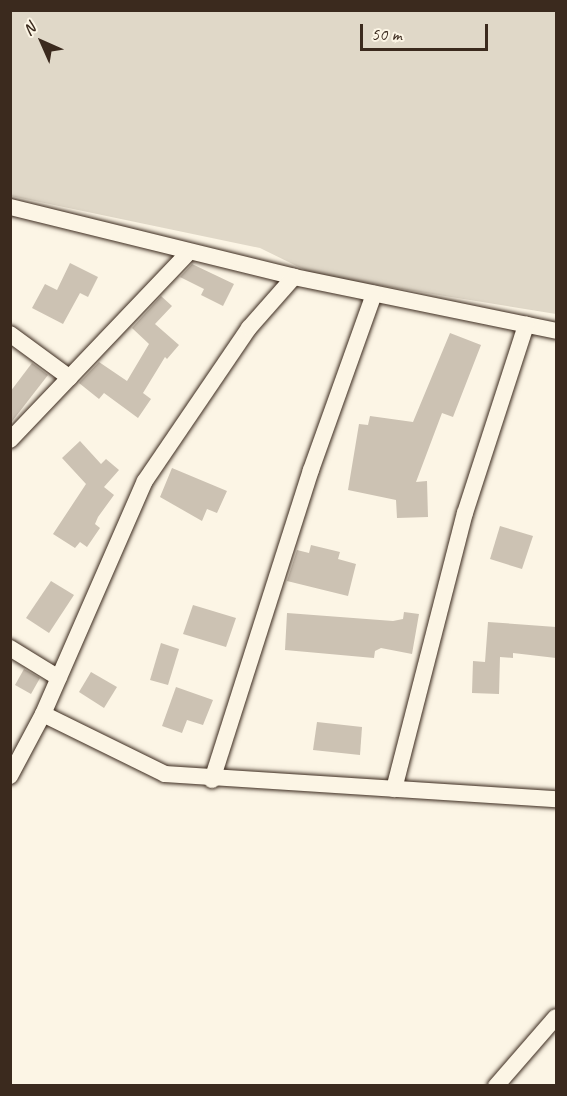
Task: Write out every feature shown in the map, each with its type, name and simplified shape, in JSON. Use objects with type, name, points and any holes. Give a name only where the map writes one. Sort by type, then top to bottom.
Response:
[{"type":"street","points":[[10,207],[294,277],[556,331]]},
{"type":"street","points":[[10,440],[189,252]]},
{"type":"street","points":[[10,776],[43,714],[145,482],[249,328],[294,277]]},
{"type":"street","points":[[212,780],[311,470],[374,294]]},
{"type":"street","points":[[394,789],[465,513],[526,325]]},
{"type":"street","points":[[10,334],[70,378]]},
{"type":"street","points":[[10,648],[59,678]]},
{"type":"street","points":[[43,714],[165,774],[212,780],[556,799]]},
{"type":"street","points":[[496,1086],[556,1017]]},
{"type":"shaded area","points":[[11,11],[556,11],[556,314],[315,275],[260,248],[11,196]]},
{"type":"building","points":[[70,263],[98,277],[88,297],[80,293],[63,324],[32,308],[45,284],[57,290]]},
{"type":"building","points":[[192,264],[234,284],[223,306],[201,295],[204,289],[180,277]]},
{"type":"building","points":[[161,296],[172,306],[155,324],[179,345],[167,359],[165,357],[143,393],[151,399],[138,418],[104,393],[99,399],[79,383],[99,362],[127,381],[149,344],[132,328]]},
{"type":"building","points":[[450,333],[481,345],[453,417],[442,413],[416,482],[427,481],[428,517],[397,518],[396,500],[348,490],[359,424],[368,425],[370,416],[413,422]]},
{"type":"building","points":[[32,363],[48,375],[10,424],[10,392]]},
{"type":"building","points":[[80,441],[101,464],[106,459],[119,470],[104,487],[114,495],[95,524],[100,528],[87,547],[80,542],[75,548],[53,534],[86,484],[62,458]]},
{"type":"building","points":[[172,468],[227,491],[217,513],[207,509],[202,521],[160,497]]},
{"type":"building","points":[[500,526],[533,536],[522,569],[490,559]]},
{"type":"building","points":[[311,545],[340,552],[338,559],[356,564],[348,596],[287,581],[297,550],[309,553]]},
{"type":"building","points":[[51,581],[74,595],[49,633],[26,618]]},
{"type":"building","points":[[193,605],[236,618],[226,647],[183,634]]},
{"type":"building","points":[[404,612],[419,614],[412,654],[381,648],[375,651],[374,658],[285,650],[287,613],[393,621],[403,619]]},
{"type":"building","points":[[488,622],[556,627],[556,658],[513,653],[513,658],[500,657],[499,694],[472,693],[473,661],[485,662]]},
{"type":"building","points":[[161,643],[179,649],[168,685],[150,680]]},
{"type":"building","points":[[24,669],[40,678],[31,694],[15,685]]},
{"type":"building","points":[[91,672],[117,687],[104,708],[79,692]]},
{"type":"building","points":[[176,687],[213,700],[203,725],[187,720],[182,733],[162,726]]},
{"type":"building","points":[[317,722],[362,727],[360,755],[313,750]]}]
